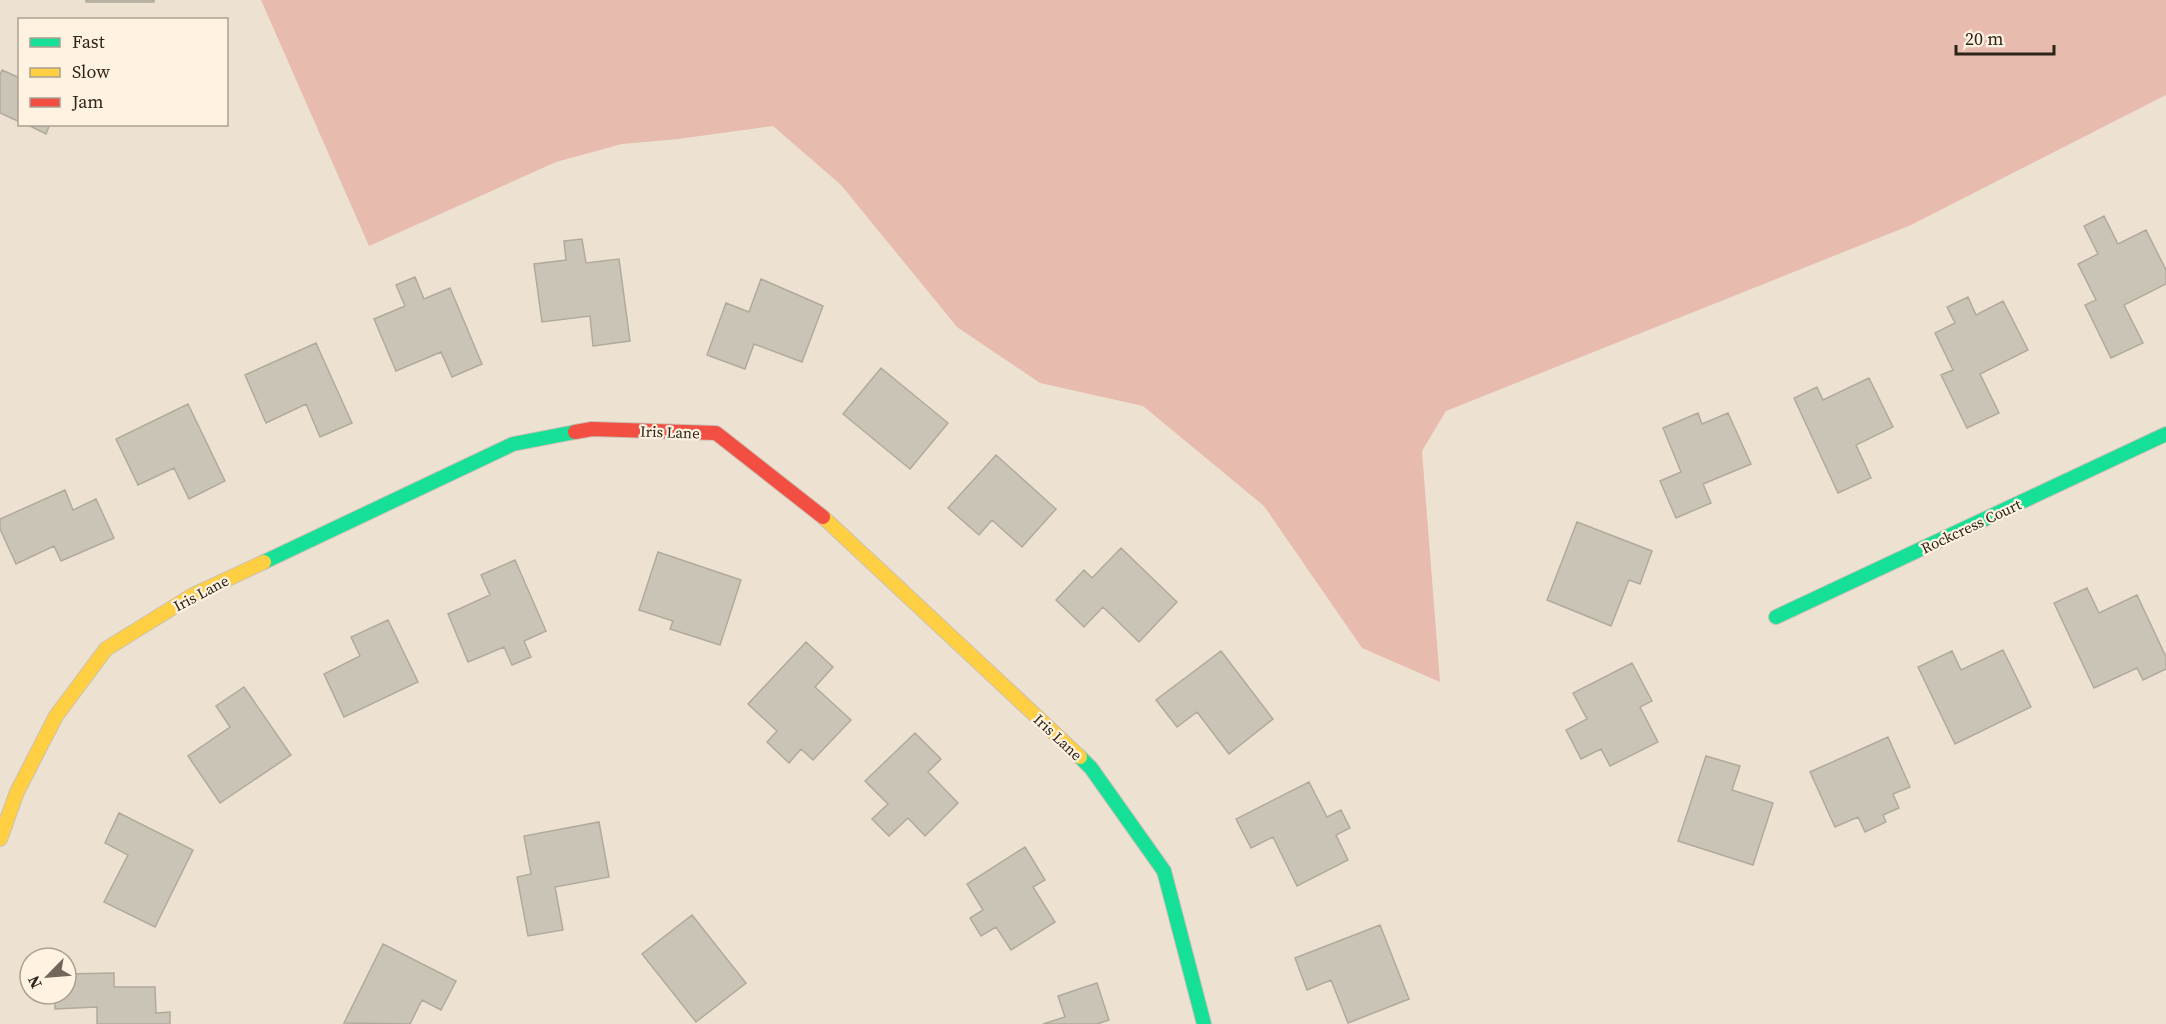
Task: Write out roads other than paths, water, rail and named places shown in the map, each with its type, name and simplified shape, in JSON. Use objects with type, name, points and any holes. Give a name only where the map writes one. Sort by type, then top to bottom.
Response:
[{"type":"street","name":"Iris Lane","points":[[0,839],[18,792],[56,716],[106,649],[193,595],[513,444],[592,429],[716,434],[832,524],[1091,768],[1164,871],[1204,1024]]},
{"type":"street","name":"Rockcress Court","points":[[1776,617],[2166,434]]}]
